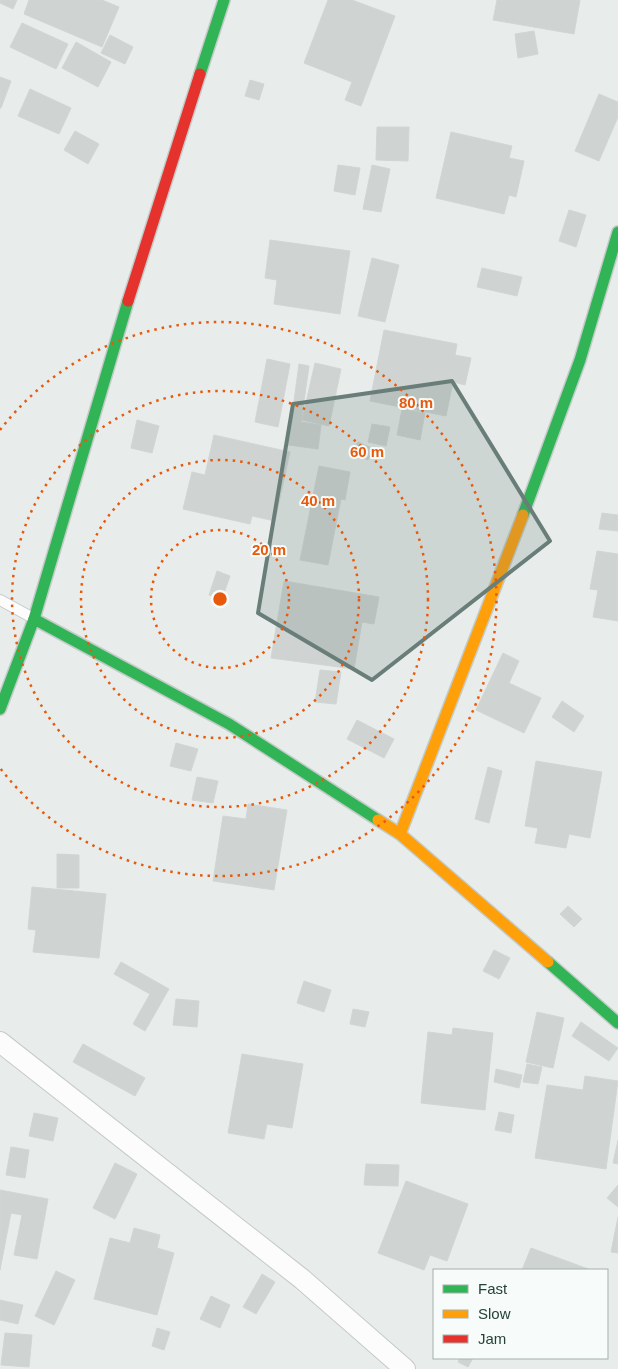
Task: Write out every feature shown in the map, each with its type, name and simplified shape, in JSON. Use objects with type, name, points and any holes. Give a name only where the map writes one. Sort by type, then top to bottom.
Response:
[{"type":"street","points":[[0,709],[34,619],[143,249],[224,0]]},
{"type":"street","points":[[400,834],[504,568],[574,378],[618,232]]},
{"type":"street","points":[[34,619],[229,724],[400,834],[618,1023]]},
{"type":"street","points":[[0,1042],[302,1279],[405,1369]]},
{"type":"lane","points":[[0,600],[34,619]]},
{"type":"highlighted area","points":[[452,381],[550,541],[372,680],[258,613],[293,404]]},
{"type":"building","points":[[0,0],[17,0],[13,9],[0,3]]},
{"type":"building","points":[[29,0],[102,0],[119,7],[102,47],[24,14]]},
{"type":"building","points":[[328,0],[352,0],[395,16],[361,106],[345,100],[352,82],[304,63]]},
{"type":"building","points":[[497,0],[580,0],[574,34],[493,20]]},
{"type":"building","points":[[22,23],[68,44],[56,69],[10,47]]},
{"type":"building","points":[[534,31],[538,54],[518,58],[515,34]]},
{"type":"building","points":[[110,35],[133,47],[125,64],[101,53]]},
{"type":"building","points":[[76,42],[111,62],[98,87],[62,68]]},
{"type":"building","points":[[0,77],[11,81],[1,108],[0,108]]},
{"type":"building","points":[[250,80],[264,84],[259,100],[245,96]]},
{"type":"building","points":[[30,89],[71,108],[59,134],[18,116]]},
{"type":"building","points":[[599,94],[618,102],[618,117],[599,161],[575,151]]},
{"type":"building","points":[[377,127],[409,127],[408,161],[376,160]]},
{"type":"building","points":[[75,131],[99,144],[88,164],[64,150]]},
{"type":"building","points":[[451,132],[512,146],[509,158],[524,161],[516,197],[509,195],[504,214],[436,198]]},
{"type":"building","points":[[338,165],[360,168],[355,195],[334,191]]},
{"type":"building","points":[[372,165],[390,169],[381,212],[363,209]]},
{"type":"building","points":[[569,210],[586,215],[576,247],[559,241]]},
{"type":"building","points":[[270,240],[350,251],[340,314],[274,304],[277,280],[265,278]]},
{"type":"building","points":[[372,258],[399,265],[385,322],[358,316]]},
{"type":"building","points":[[482,268],[522,277],[517,296],[477,287]]},
{"type":"building","points":[[384,330],[457,344],[455,355],[471,358],[465,385],[453,382],[446,416],[370,401]]},
{"type":"building","points":[[267,359],[290,364],[278,427],[255,422]]},
{"type":"building","points":[[315,363],[341,369],[329,426],[302,420]]},
{"type":"building","points":[[299,364],[309,366],[301,422],[321,425],[318,449],[288,445]]},
{"type":"building","points":[[402,409],[425,413],[420,440],[397,435]]},
{"type":"building","points":[[137,420],[159,426],[152,453],[131,448]]},
{"type":"building","points":[[372,424],[390,427],[386,446],[368,442]]},
{"type":"building","points":[[214,435],[290,452],[275,521],[252,516],[250,524],[183,509],[192,472],[205,475]]},
{"type":"building","points":[[358,442],[374,449],[368,460],[352,453]]},
{"type":"building","points":[[319,466],[350,472],[345,500],[341,499],[328,565],[300,560]]},
{"type":"building","points":[[602,513],[618,515],[618,531],[599,529]]},
{"type":"building","points":[[597,551],[618,554],[618,621],[593,617],[598,590],[590,589]]},
{"type":"building","points":[[217,571],[230,576],[222,599],[209,595]]},
{"type":"building","points":[[284,581],[379,597],[374,624],[362,622],[354,669],[271,658]]},
{"type":"building","points":[[503,653],[519,661],[509,683],[541,698],[524,733],[476,710]]},
{"type":"building","points":[[320,670],[341,672],[336,704],[315,702]]},
{"type":"building","points":[[562,701],[584,716],[574,732],[552,717]]},
{"type":"building","points":[[357,720],[394,739],[384,758],[347,739]]},
{"type":"building","points":[[176,743],[198,749],[191,771],[170,766]]},
{"type":"building","points":[[536,761],[602,772],[590,838],[569,834],[566,848],[535,843],[538,828],[525,826]]},
{"type":"building","points":[[488,767],[502,771],[489,823],[475,819]]},
{"type":"building","points":[[197,777],[218,781],[213,803],[192,800]]},
{"type":"building","points":[[248,804],[287,810],[274,890],[213,881],[223,816],[246,819]]},
{"type":"building","points":[[57,854],[79,855],[79,888],[57,888]]},
{"type":"building","points":[[32,887],[106,894],[99,958],[33,952],[36,930],[28,929]]},
{"type":"building","points":[[568,906],[582,919],[574,927],[560,914]]},
{"type":"building","points":[[494,950],[510,958],[499,979],[483,971]]},
{"type":"building","points":[[121,962],[169,989],[145,1031],[133,1024],[150,994],[114,974]]},
{"type":"building","points":[[304,981],[331,990],[324,1012],[297,1003]]},
{"type":"building","points":[[176,999],[199,1001],[197,1027],[173,1025]]},
{"type":"building","points":[[353,1009],[369,1012],[365,1027],[350,1024]]},
{"type":"building","points":[[537,1012],[564,1018],[553,1068],[526,1062]]},
{"type":"building","points":[[581,1022],[618,1048],[609,1061],[572,1036]]},
{"type":"building","points":[[453,1028],[493,1033],[485,1110],[421,1103],[428,1032],[452,1035]]},
{"type":"building","points":[[83,1044],[145,1078],[135,1096],[73,1062]]},
{"type":"building","points":[[242,1054],[303,1064],[292,1128],[267,1124],[264,1139],[228,1133]]},
{"type":"building","points":[[527,1064],[542,1067],[538,1084],[523,1082]]},
{"type":"building","points":[[496,1069],[522,1075],[519,1088],[494,1082]]},
{"type":"building","points":[[585,1076],[618,1081],[606,1169],[535,1158],[547,1085],[583,1090]]},
{"type":"building","points":[[499,1112],[514,1115],[511,1133],[495,1130]]},
{"type":"building","points":[[34,1113],[58,1118],[53,1141],[29,1136]]},
{"type":"building","points":[[618,1140],[618,1164],[613,1163]]},
{"type":"building","points":[[11,1147],[29,1150],[25,1178],[6,1175]]},
{"type":"building","points":[[115,1163],[137,1174],[115,1219],[93,1208]]},
{"type":"building","points":[[366,1164],[399,1165],[398,1186],[364,1185]]},
{"type":"building","points":[[406,1181],[468,1204],[447,1261],[430,1255],[424,1270],[378,1253]]},
{"type":"building","points":[[618,1185],[618,1207],[607,1198]]},
{"type":"building","points":[[0,1190],[48,1199],[37,1259],[14,1255],[22,1215],[11,1213],[0,1270]]},
{"type":"building","points":[[618,1217],[618,1253],[611,1252]]},
{"type":"building","points":[[134,1228],[160,1235],[157,1248],[174,1253],[157,1315],[94,1299],[110,1238],[130,1243]]},
{"type":"building","points":[[531,1248],[588,1269],[522,1269]]},
{"type":"building","points":[[56,1271],[75,1280],[54,1325],[35,1316]]},
{"type":"building","points":[[262,1274],[275,1282],[256,1314],[243,1307]]},
{"type":"building","points":[[211,1296],[230,1305],[220,1328],[200,1319]]},
{"type":"building","points":[[0,1300],[23,1305],[18,1324],[0,1320]]},
{"type":"building","points":[[157,1328],[170,1332],[164,1350],[152,1346]]},
{"type":"building","points":[[5,1333],[32,1335],[29,1367],[1,1365]]},
{"type":"building","points":[[460,1359],[472,1359],[468,1367],[458,1362]]},
{"type":"traffic: fast","points":[[200,74],[224,0]]},
{"type":"traffic: fast","points":[[523,515],[580,360],[618,232]]},
{"type":"traffic: fast","points":[[0,709],[34,619],[128,301]]},
{"type":"traffic: fast","points":[[34,619],[229,724],[378,820]]},
{"type":"traffic: fast","points":[[548,962],[618,1023]]},
{"type":"traffic: slow","points":[[400,834],[523,515]]},
{"type":"traffic: slow","points":[[378,820],[400,834],[548,962]]},
{"type":"traffic: jam","points":[[128,301],[200,74]]}]
